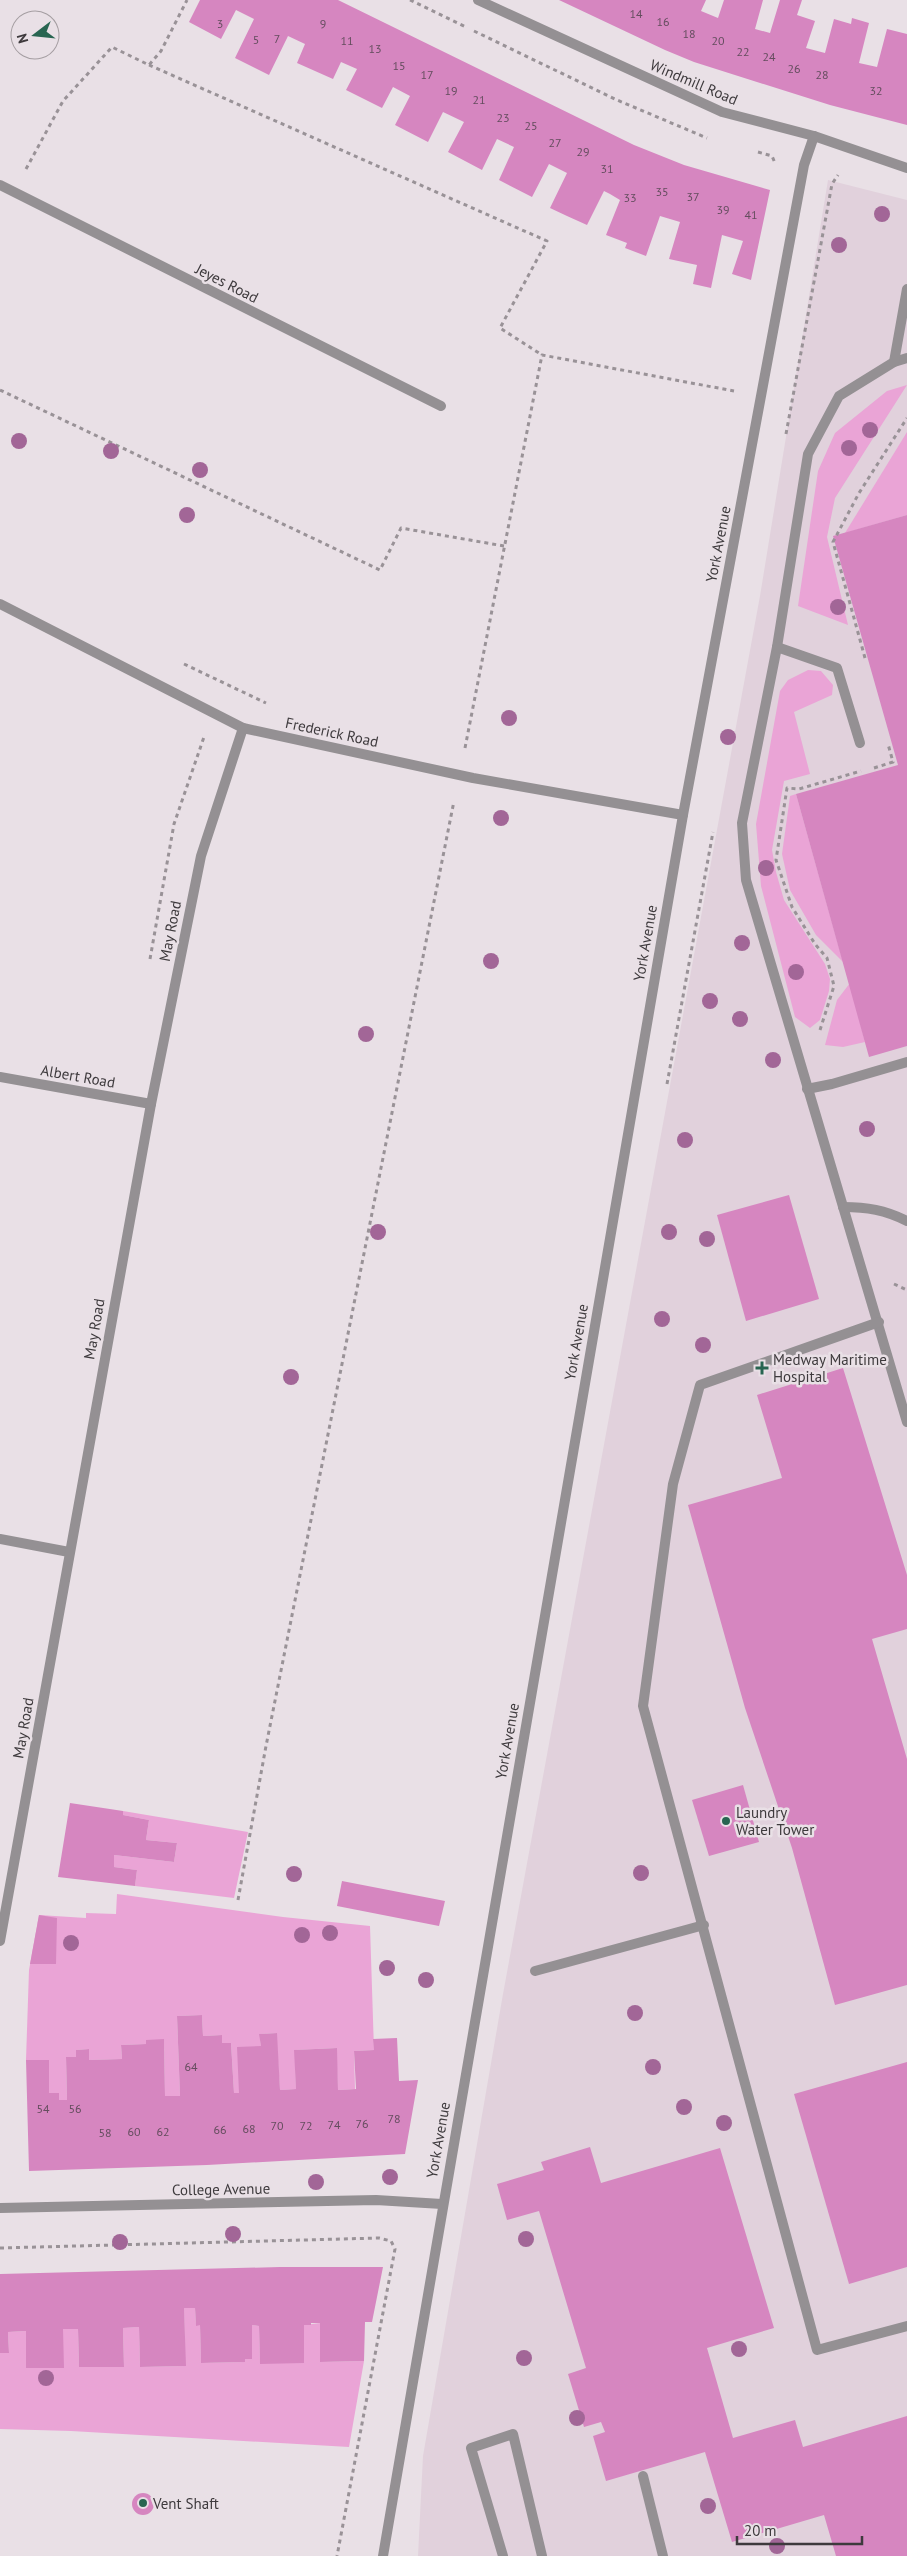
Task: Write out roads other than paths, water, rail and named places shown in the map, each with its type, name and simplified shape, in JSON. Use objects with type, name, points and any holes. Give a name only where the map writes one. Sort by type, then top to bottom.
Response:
[{"type":"street","name":"Windmill Road","points":[[478,0],[715,108],[814,136],[907,168]]},
{"type":"street","name":"York Avenue","points":[[382,2556],[683,815],[804,165],[814,136]]},
{"type":"street","name":"Jeyes Road","points":[[0,185],[14,194],[442,406]]},
{"type":"street","points":[[894,362],[907,289]]},
{"type":"street","points":[[907,358],[894,362],[840,396],[808,454],[777,647],[742,823],[746,880],[807,1089],[879,1322],[907,1422]]},
{"type":"street","name":"Frederick Road","points":[[0,604],[243,728],[460,775],[683,815]]},
{"type":"street","points":[[777,647],[837,668],[860,743]]},
{"type":"street","name":"May Road","points":[[0,1941],[151,1104],[201,856],[243,728]]},
{"type":"street","points":[[807,1089],[832,1084],[907,1062]]},
{"type":"street","name":"Albert Road","points":[[0,1077],[151,1104]]},
{"type":"street","points":[[843,1207],[868,1207],[890,1213],[907,1221]]},
{"type":"street","points":[[879,1322],[700,1385],[673,1484],[643,1706],[704,1924],[818,2350],[907,2326]]},
{"type":"street","points":[[0,1539],[69,1552]]},
{"type":"street","points":[[535,1972],[704,1924]]},
{"type":"street","name":"College Avenue","points":[[0,2208],[376,2200],[442,2204]]},
{"type":"street","points":[[503,2556],[471,2448],[513,2434],[542,2556]]},
{"type":"street","points":[[643,2476],[664,2556]]},
{"type":"place","name":"Medway Maritime Hospital","points":[[762,1368]]},
{"type":"place","name":"Laundry Water Tower","points":[[726,1821]]},
{"type":"place","name":"Vent Shaft","points":[[143,2503]]}]
